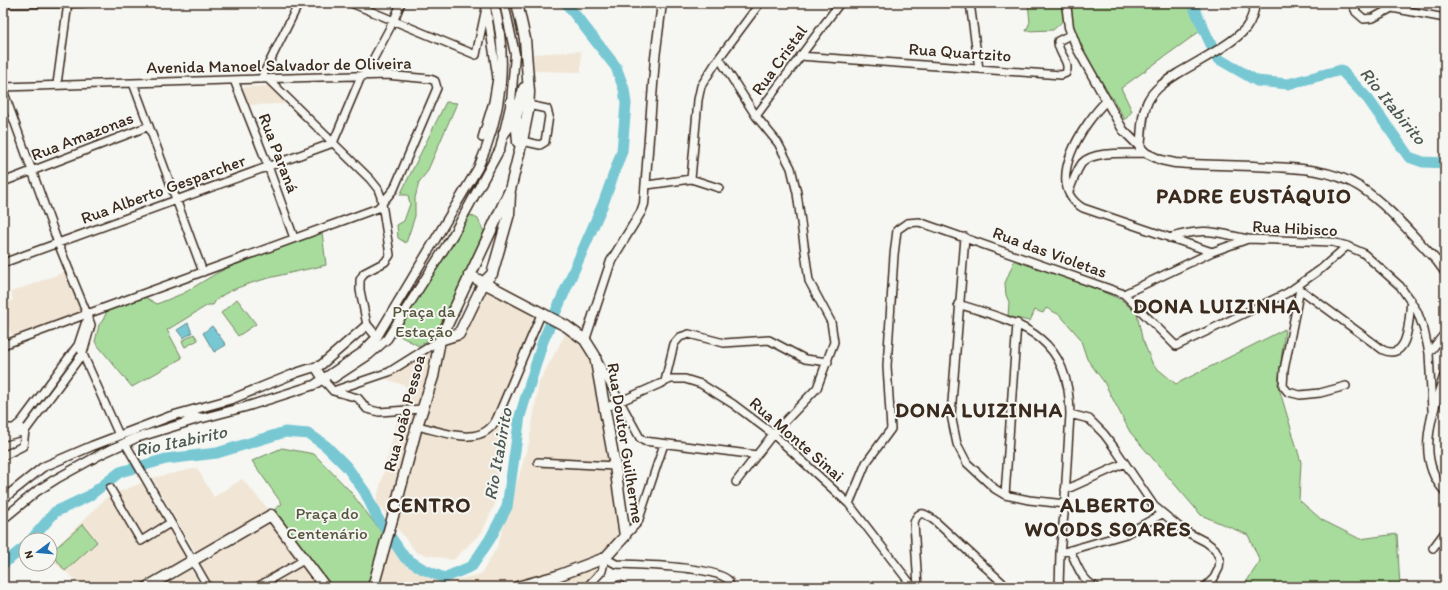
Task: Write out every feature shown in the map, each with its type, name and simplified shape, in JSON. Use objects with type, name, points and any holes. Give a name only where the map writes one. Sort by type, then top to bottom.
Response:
[{"type":"main road","points":[[510,190],[518,152],[522,141],[528,105],[528,69],[525,38],[517,3]]},
{"type":"main road","points":[[504,133],[516,117],[520,106],[528,69]]},
{"type":"main road","points":[[512,102],[516,117],[518,152]]},
{"type":"main road","name":"Rua João Pessoa","points":[[372,587],[394,513],[416,426],[433,377],[440,340],[469,275],[510,190]]},
{"type":"main road","name":"Rua João Pessoa","points":[[440,340],[459,334],[484,282],[492,274],[509,214],[510,190]]},
{"type":"main road","points":[[469,275],[566,326],[585,340],[595,356]]},
{"type":"main road","name":"Rua Doutor Guilherme","points":[[595,356],[615,466],[625,536]]},
{"type":"main road","points":[[147,587],[271,516],[325,587]]},
{"type":"main road","points":[[517,587],[557,576],[605,558],[625,536]]},
{"type":"street","points":[[3,4],[84,3]]},
{"type":"street","points":[[299,3],[265,79],[375,185],[382,204],[390,256],[385,262],[364,273],[360,280],[360,290],[367,324],[377,337]]},
{"type":"street","points":[[352,3],[476,54],[486,6]]},
{"type":"street","points":[[333,143],[363,75],[369,68],[394,20],[401,3]]},
{"type":"street","points":[[324,381],[361,353],[377,337],[478,168],[490,139],[502,81],[501,41],[494,3]]},
{"type":"street","points":[[3,519],[25,500],[56,479],[125,443],[203,418],[304,389],[324,381],[369,356],[387,339],[454,235],[500,149],[512,102],[515,54],[504,3]]},
{"type":"street","points":[[585,340],[611,261],[641,212],[646,185],[655,58],[662,3]]},
{"type":"street","points":[[691,179],[699,92],[719,58],[760,3]]},
{"type":"street","name":"Rua Cristal","points":[[756,116],[840,3]]},
{"type":"street","points":[[959,3],[971,4],[980,69]]},
{"type":"street","points":[[1066,3],[1066,14],[1077,48],[1123,130],[1143,151],[1160,160],[1175,163],[1296,168],[1318,170],[1338,177],[1358,186],[1376,198],[1437,261],[1445,272]]},
{"type":"street","points":[[1143,151],[1144,114],[1148,100],[1156,90],[1192,65],[1231,41],[1244,30],[1250,22],[1255,3]]},
{"type":"street","points":[[1352,3],[1356,12],[1364,19],[1373,18],[1401,3]]},
{"type":"street","points":[[57,84],[68,4]]},
{"type":"street","points":[[482,138],[493,102],[497,78],[486,6]]},
{"type":"street","points":[[1392,8],[1445,18]]},
{"type":"street","name":"Rua Quartzito","points":[[800,56],[1064,74],[1068,72],[1067,63],[1059,47],[1058,41],[1072,34]]},
{"type":"street","points":[[719,58],[756,116],[778,143],[791,168],[797,193],[809,281],[826,310],[834,333],[834,347],[817,388],[773,434],[736,482]]},
{"type":"street","name":"Avenida Manoel Salvador de Oliveira","points":[[3,87],[363,75],[414,76],[432,80],[437,85],[436,95],[394,189],[382,204],[368,212],[294,238],[88,316],[3,344]]},
{"type":"street","name":"Rua Paraná","points":[[234,80],[268,166],[294,238]]},
{"type":"street","points":[[133,83],[203,272]]},
{"type":"street","points":[[3,90],[58,243],[91,325],[83,353],[25,431],[23,446],[3,456]]},
{"type":"street","points":[[1106,101],[1095,111],[1080,132],[1070,157],[1066,177],[1069,191],[1074,201],[1083,208],[1212,252]]},
{"type":"street","points":[[522,141],[540,145],[545,142],[549,116],[547,110],[528,105]]},
{"type":"street","name":"Rua Amazonas","points":[[3,182],[149,126]]},
{"type":"street","name":"Rua Alberto Gesparcher","points":[[3,263],[333,143]]},
{"type":"street","points":[[1069,191],[1077,171],[1085,160],[1110,154],[1143,151]]},
{"type":"street","points":[[646,185],[691,179],[719,188]]},
{"type":"street","name":"Rua das Violetas","points":[[849,504],[866,463],[891,429],[887,366],[894,255],[898,230],[907,223],[919,222],[965,237],[1124,294],[1176,346],[1298,288],[1347,246]]},
{"type":"street","points":[[1169,238],[1189,232],[1202,231],[1248,239]]},
{"type":"street","points":[[965,237],[958,304],[951,414],[954,434],[964,458],[974,471],[994,489],[1005,494],[1029,500],[1065,504]]},
{"type":"street","name":"Rua Hibisco","points":[[1124,294],[1212,252],[1248,239],[1332,242],[1363,252],[1400,286],[1411,300],[1424,330],[1429,353],[1433,412]]},
{"type":"street","points":[[1346,386],[1320,393],[1300,395],[1288,392],[1283,386],[1284,370],[1298,288],[1383,350],[1390,352],[1398,350],[1404,344],[1408,327],[1411,300]]},
{"type":"street","points":[[958,304],[1017,324],[1043,340],[1057,358],[1065,373],[1068,386],[1070,414],[1065,504],[1060,553],[1060,587]]},
{"type":"street","points":[[416,426],[461,437],[473,436],[487,431],[495,423],[544,314]]},
{"type":"street","points":[[3,428],[18,426],[78,345],[88,316]]},
{"type":"street","points":[[3,499],[44,467],[119,435],[232,399],[296,373],[321,366],[367,324]]},
{"type":"street","points":[[1005,494],[1017,324]]},
{"type":"street","points":[[1429,353],[1445,333]]},
{"type":"street","points":[[665,381],[674,344],[680,337],[689,334],[724,343],[769,340],[805,359],[828,362]]},
{"type":"street","points":[[334,391],[389,372],[440,340]]},
{"type":"street","points":[[78,345],[83,353],[119,435]]},
{"type":"street","points":[[595,356],[640,438],[648,443],[757,455]]},
{"type":"street","points":[[316,368],[324,381],[334,391],[358,398],[367,409],[379,412],[422,409]]},
{"type":"street","points":[[1445,374],[1433,412],[1428,435],[1428,453],[1435,477],[1445,491]]},
{"type":"street","name":"Rua Monte Sinai","points":[[605,408],[665,381],[685,379],[701,384],[733,404],[773,434],[849,504],[913,587]]},
{"type":"street","points":[[181,414],[203,418],[232,399]]},
{"type":"street","points":[[1070,414],[1084,417],[1092,422],[1116,450],[1142,491],[1162,514],[1183,530],[1206,542],[1215,549],[1220,559],[1218,573],[1205,587]]},
{"type":"street","points":[[18,426],[25,431]]},
{"type":"street","points":[[3,437],[25,431]]},
{"type":"street","points":[[125,443],[146,482],[208,587]]},
{"type":"street","points":[[625,536],[638,522],[664,444]]},
{"type":"street","points":[[538,462],[615,466]]},
{"type":"street","points":[[1065,490],[1125,463]]},
{"type":"street","points":[[110,488],[141,541],[170,522]]},
{"type":"street","points":[[918,587],[914,523],[917,515],[921,513],[928,515],[1007,587]]},
{"type":"street","points":[[1060,553],[1126,534],[1162,514]]},
{"type":"street","points":[[1433,548],[1445,532]]},
{"type":"street","points":[[1070,550],[1081,574],[1086,581],[1096,587]]},
{"type":"street","points":[[587,587],[602,571],[605,558],[616,564],[708,572],[721,575],[729,584]]},
{"type":"street","points":[[256,587],[304,560]]},
{"type":"shaded area","points":[[581,51],[581,72],[534,71],[533,54]]},
{"type":"shaded area","points":[[269,86],[286,104],[248,105],[242,87]]},
{"type":"shaded area","points":[[67,271],[82,311],[12,336],[3,312],[3,304],[13,300],[11,292]]},
{"type":"shaded area","points":[[487,289],[538,315],[501,427],[495,504],[482,532],[453,560],[417,553],[376,502],[406,386],[386,379],[432,350],[456,342]]},
{"type":"shaded area","points":[[567,331],[580,339],[593,360],[623,537],[584,587],[377,587],[391,545],[440,584],[481,574],[497,547],[529,443],[539,382]]},
{"type":"shaded area","points":[[197,468],[214,497],[242,479],[271,512],[197,555],[152,478]]},
{"type":"shaded area","points":[[142,483],[187,558],[136,587],[84,587],[58,566],[58,545],[108,496]]},
{"type":"shaded area","points":[[270,522],[299,559],[249,587],[214,587],[200,563]]},
{"type":"shaded area","points":[[303,564],[321,587],[262,587]]},
{"type":"shaded area","points":[[191,569],[201,587],[161,587]]},
{"type":"green space","points":[[1028,3],[1067,3],[1064,20],[1053,30],[1026,31],[1030,22]]},
{"type":"green space","points":[[1069,3],[1192,3],[1203,29],[1121,88],[1132,111],[1125,120],[1111,96],[1107,98],[1082,52],[1072,27],[1069,15]]},
{"type":"green space","points":[[446,102],[457,103],[427,172],[419,182],[415,198],[415,216],[406,243],[398,238],[397,225],[404,221],[410,204],[408,195],[400,195]]},
{"type":"green space","name":"Praça da Estação","points":[[470,215],[478,219],[484,232],[439,335],[419,346],[394,333]]},
{"type":"green space","points":[[322,232],[326,265],[264,279],[219,297],[213,305],[208,305],[167,330],[182,358],[132,387],[95,342],[99,325],[108,309],[143,296],[157,304],[184,293],[217,273],[240,262]]},
{"type":"green space","points":[[1015,259],[1065,276],[1122,300],[1137,314],[1142,338],[1153,365],[1176,384],[1285,329],[1278,385],[1301,462],[1299,500],[1322,520],[1360,539],[1397,534],[1400,587],[1243,587],[1260,561],[1248,535],[1201,515],[1130,432],[1104,382],[1087,359],[1080,338],[1060,315],[1046,308],[1043,313],[1035,310],[1030,321],[1008,317],[1009,302],[1006,295],[1005,283]]},
{"type":"green space","points":[[237,299],[256,324],[238,336],[221,313]]},
{"type":"green space","points":[[194,334],[198,340],[185,347],[182,341]]},
{"type":"green space","name":"Praça do Centenário","points":[[282,448],[314,454],[349,490],[383,534],[367,587],[330,587],[271,512],[282,504],[252,461]]},
{"type":"green space","points":[[83,524],[97,542],[65,571],[58,562],[58,546]]},
{"type":"water","points":[[188,323],[192,333],[183,338],[177,330]]},
{"type":"water","points":[[212,326],[226,345],[214,352],[203,333]]},
{"type":"waterway","name":"Rio Itabirito","points":[[38,532],[55,512],[89,496],[120,472],[166,459],[217,453],[285,432],[309,434],[326,446],[347,467],[365,492],[377,517],[405,558],[423,569],[444,578],[472,566],[490,539],[507,507],[520,416],[543,341],[603,204],[622,151],[626,104],[624,89],[616,67],[566,3]]},
{"type":"waterway","name":"Rio Itabirito","points":[[1192,3],[1217,58],[1257,81],[1288,84],[1341,70],[1368,99],[1409,157],[1423,162],[1445,163]]},
{"type":"waterway","name":"Rio Itabirito","points":[[3,564],[18,552]]},
{"type":"district","name":"PADRE EUSTÁQUIO","points":[[1254,195]]},
{"type":"district","name":"DONA LUIZINHA","points":[[1217,305]]},
{"type":"district","name":"DONA LUIZINHA","points":[[979,409]]},
{"type":"district","name":"CENTRO","points":[[429,504]]},
{"type":"district","name":"ALBERTO WOODS SOARES","points":[[1108,516]]}]
